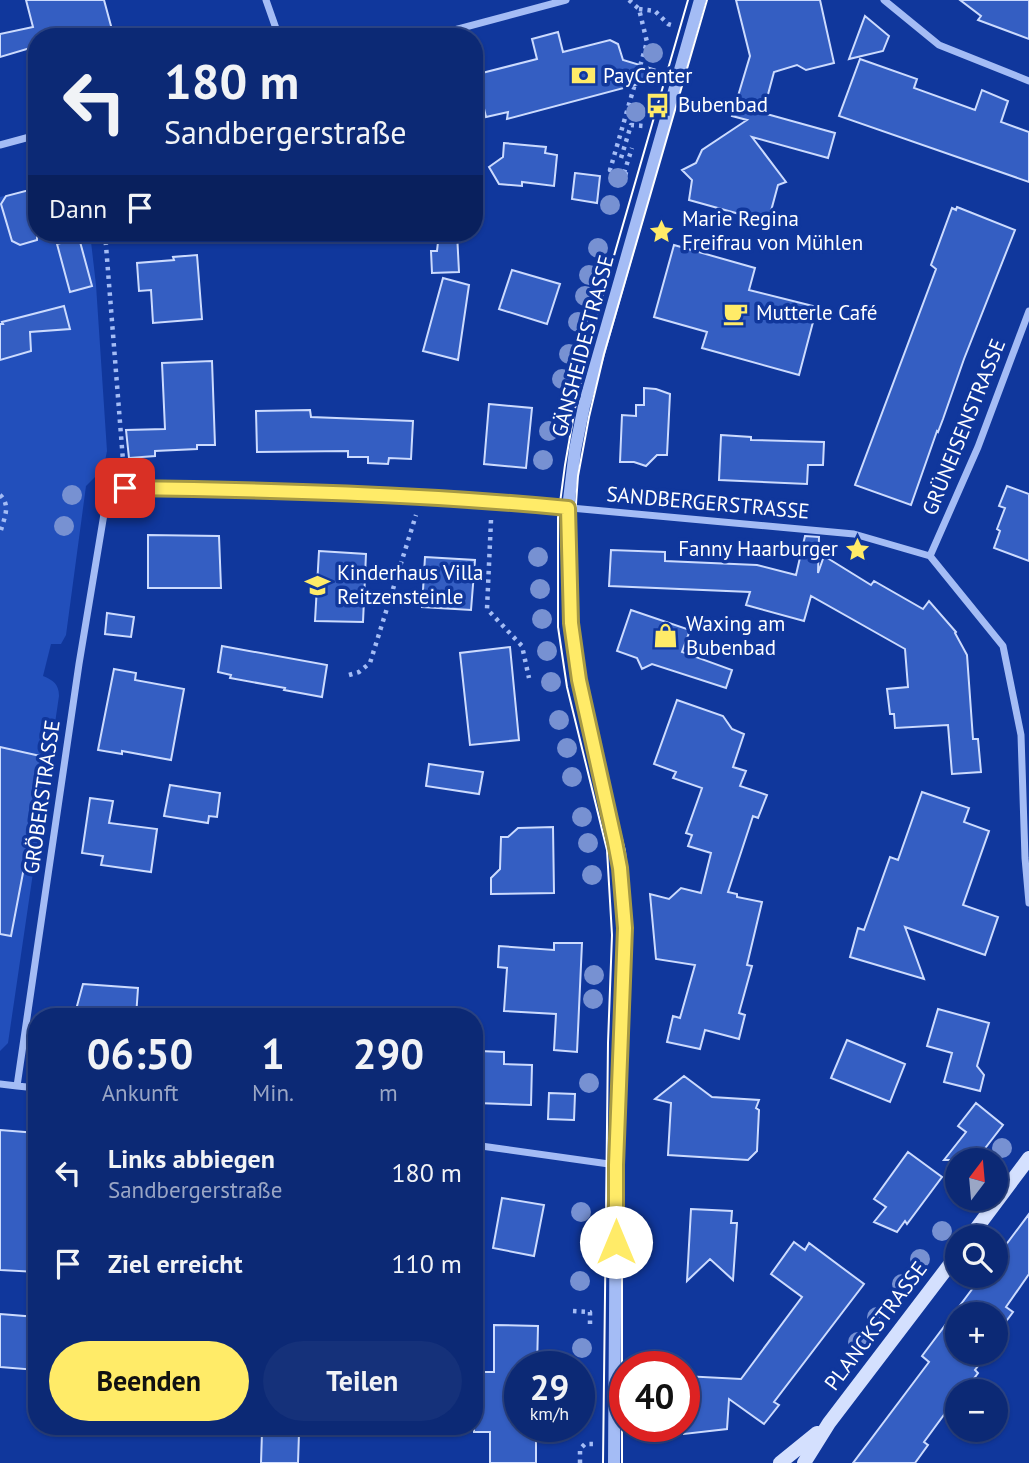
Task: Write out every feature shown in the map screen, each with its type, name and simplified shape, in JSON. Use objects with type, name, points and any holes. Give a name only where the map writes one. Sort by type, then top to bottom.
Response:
[{"type":"main road","points":[[979,1225],[1029,1158]]},
{"type":"main road","name":"PLANCKSTRASSE","points":[[804,1463],[829,1423],[945,1271]]},
{"type":"main road","name":"PLANCKSTRASSE","points":[[779,1463],[829,1423]]},
{"type":"street","points":[[266,0],[276,28]]},
{"type":"street","points":[[462,28],[565,0]]},
{"type":"street","name":"GÄNSHEIDESTRASSE","points":[[614,1463],[616,1165],[625,928],[620,868],[579,680],[571,623],[568,508],[584,406],[700,0]]},
{"type":"street","points":[[884,0],[939,45],[1029,81]]},
{"type":"street","points":[[0,145],[28,137]]},
{"type":"street","name":"GRÜNEISENSTRASSE","points":[[930,556],[978,447],[1029,311]]},
{"type":"street","name":"SANDBERGERSTRASSE","points":[[107,496],[125,488],[266,490],[492,502],[854,534],[930,556]]},
{"type":"street","name":"GRÖBERSTRASSE","points":[[29,1008],[79,664],[107,496]]},
{"type":"street","points":[[930,556],[1003,646],[1021,735],[1029,903]]},
{"type":"street","name":"GRÖBERSTRASSE","points":[[18,1086],[28,1017]]},
{"type":"street","points":[[0,1084],[28,1087]]},
{"type":"street","points":[[483,1146],[616,1165]]},
{"type":"path","points":[[610,170],[647,42],[639,9],[629,0]]},
{"type":"path","points":[[639,9],[655,11],[668,24],[676,26]]},
{"type":"path","points":[[621,158],[631,125],[646,126]]},
{"type":"path","points":[[624,173],[632,148]]},
{"type":"path","points":[[614,156],[628,160]]},
{"type":"path","points":[[106,242],[125,488]]},
{"type":"path","points":[[0,495],[5,499],[8,508],[0,534]]},
{"type":"path","points":[[349,675],[359,672],[370,663],[421,498]]},
{"type":"path","points":[[492,502],[487,609],[522,646],[528,678]]},
{"type":"path","points":[[573,1311],[590,1312],[590,1329]]},
{"type":"path","points":[[580,1463],[580,1450],[585,1444],[596,1444]]},
{"type":"shaded area","points":[[28,190],[28,242],[91,242],[107,451],[106,472],[98,474],[86,486],[66,635],[61,644],[51,644],[43,676],[55,683],[59,696],[8,1043],[0,1051],[0,197]]},
{"type":"building","points":[[26,0],[104,0],[112,28],[28,28],[33,27]]},
{"type":"building","points":[[736,0],[820,0],[834,63],[806,70],[797,65],[774,72],[763,113],[835,133],[828,158],[752,137],[786,182],[778,185],[768,222],[689,200],[692,180],[682,170],[696,163],[702,150],[747,120],[732,116],[750,56]]},
{"type":"building","points":[[960,0],[1029,0],[1029,39],[978,20],[981,16]]},
{"type":"building","points":[[865,16],[889,36],[883,51],[849,59]]},
{"type":"building","points":[[28,28],[28,49],[0,57],[0,34]]},
{"type":"building","points":[[558,32],[563,52],[610,40],[618,44],[623,60],[670,74],[507,119],[508,112],[486,117],[483,104],[483,73],[537,59],[532,39]]},
{"type":"building","points":[[860,59],[917,79],[914,88],[975,110],[982,90],[1008,101],[1001,122],[1029,132],[1029,182],[839,116]]},
{"type":"building","points":[[504,143],[546,147],[545,153],[557,155],[554,186],[522,182],[522,186],[499,184],[489,167],[503,157]]},
{"type":"building","points":[[575,173],[600,176],[597,203],[572,199]]},
{"type":"building","points":[[28,190],[28,242],[30,242],[20,245],[12,241],[1,204],[6,196]]},
{"type":"building","points":[[957,207],[1015,230],[911,505],[855,485],[936,269],[931,265],[952,208],[956,210]]},
{"type":"building","points":[[80,242],[92,286],[70,292],[57,244]]},
{"type":"building","points":[[438,242],[457,242],[459,272],[432,273],[431,251],[437,251]]},
{"type":"building","name":"Mutterle Café","points":[[674,245],[755,268],[749,290],[817,307],[799,375],[702,348],[707,332],[654,317]]},
{"type":"building","points":[[197,255],[202,319],[153,323],[151,290],[139,291],[137,263]]},
{"type":"building","points":[[512,270],[560,284],[547,324],[499,309]]},
{"type":"building","points":[[443,278],[469,285],[458,360],[423,351]]},
{"type":"building","points":[[64,306],[70,329],[30,332],[31,351],[0,360],[2,322]]},
{"type":"building","points":[[212,361],[215,445],[197,445],[197,449],[155,451],[155,456],[129,458],[126,430],[165,429],[162,363]]},
{"type":"building","points":[[644,388],[670,394],[667,455],[657,455],[646,466],[634,462],[620,462],[622,415],[636,416],[636,405],[644,405]]},
{"type":"building","points":[[489,404],[532,408],[526,468],[484,464]]},
{"type":"building","points":[[310,410],[311,417],[413,421],[411,459],[389,458],[388,464],[368,463],[368,457],[348,457],[348,451],[257,452],[256,411]]},
{"type":"building","points":[[721,435],[751,437],[751,440],[824,442],[823,465],[808,465],[807,484],[719,480]]},
{"type":"building","points":[[1007,486],[1029,494],[1029,561],[994,548],[1000,531],[997,529],[1005,508],[999,506]]},
{"type":"building","points":[[148,535],[219,536],[221,588],[148,588]]},
{"type":"building","points":[[805,536],[819,537],[818,573],[824,556],[871,585],[874,581],[923,609],[929,601],[956,632],[967,655],[973,739],[978,739],[981,772],[952,774],[948,725],[895,728],[887,689],[908,687],[905,649],[811,596],[804,621],[746,605],[750,592],[609,586],[611,550],[665,552],[665,561],[757,565],[796,575]]},
{"type":"building","points":[[319,551],[366,554],[363,622],[315,621]]},
{"type":"building","points":[[425,557],[475,560],[471,610],[422,607]]},
{"type":"building","points":[[631,610],[690,630],[682,652],[732,670],[726,688],[652,664],[642,669],[637,658],[617,651]]},
{"type":"building","points":[[107,613],[134,617],[131,637],[105,634]]},
{"type":"building","points":[[222,646],[327,665],[322,697],[230,678],[231,675],[218,672]]},
{"type":"building","points":[[510,647],[519,740],[470,745],[460,653]]},
{"type":"building","points":[[114,669],[136,673],[135,680],[184,689],[171,760],[122,751],[122,754],[98,750]]},
{"type":"building","points":[[677,700],[723,716],[732,729],[744,734],[733,767],[746,771],[740,786],[767,795],[758,818],[753,816],[728,892],[737,894],[737,897],[762,902],[747,965],[752,966],[739,1013],[745,1015],[739,1039],[705,1030],[700,1049],[667,1042],[673,1016],[680,1018],[695,965],[656,959],[650,894],[669,899],[681,888],[701,893],[711,853],[688,846],[692,835],[686,833],[702,788],[673,778],[676,772],[654,764]]},
{"type":"building","points":[[0,747],[45,757],[11,936],[0,934]]},
{"type":"building","points":[[429,764],[483,772],[479,794],[426,786]]},
{"type":"building","points":[[170,785],[220,793],[217,817],[209,816],[208,823],[164,816]]},
{"type":"building","points":[[922,792],[969,808],[964,822],[989,831],[963,905],[998,917],[985,955],[905,927],[924,979],[850,957],[858,928],[864,930],[890,857],[898,860]]},
{"type":"building","points":[[90,798],[113,801],[109,823],[157,829],[151,872],[101,865],[103,856],[82,853]]},
{"type":"building","points":[[553,827],[554,893],[491,894],[491,878],[500,869],[501,837],[508,837],[518,828]]},
{"type":"building","points":[[554,943],[582,943],[577,1052],[554,1050],[556,1014],[504,1011],[507,968],[498,967],[499,946],[554,950]]},
{"type":"building","points":[[83,984],[138,988],[137,1008],[76,1008]]},
{"type":"building","points":[[938,1009],[989,1023],[977,1066],[984,1075],[980,1091],[944,1082],[952,1053],[927,1046]]},
{"type":"building","points":[[847,1040],[905,1064],[890,1102],[831,1078]]},
{"type":"building","points":[[483,1051],[504,1052],[504,1064],[532,1065],[531,1105],[483,1103]]},
{"type":"building","points":[[684,1076],[712,1097],[759,1100],[756,1108],[759,1110],[757,1151],[748,1160],[668,1155],[671,1103],[655,1099]]},
{"type":"building","points":[[549,1093],[575,1094],[574,1120],[548,1119]]},
{"type":"building","points":[[976,1103],[1003,1125],[985,1148],[953,1148],[966,1132],[958,1126]]},
{"type":"building","points":[[0,1130],[28,1132],[28,1272],[0,1270]]},
{"type":"building","points":[[908,1152],[942,1177],[907,1224],[905,1221],[897,1232],[874,1222],[886,1207],[874,1199]]},
{"type":"building","points":[[502,1198],[544,1205],[534,1256],[493,1248]]},
{"type":"building","points":[[691,1209],[732,1211],[731,1223],[737,1223],[733,1280],[710,1259],[687,1281]]},
{"type":"building","points":[[1029,1214],[1029,1274],[1008,1304],[1008,1302],[962,1302],[973,1288],[1008,1288],[1008,1242]]},
{"type":"building","points":[[794,1242],[805,1250],[809,1243],[864,1284],[774,1402],[779,1405],[764,1424],[729,1399],[727,1429],[700,1432],[700,1377],[741,1379],[802,1297],[771,1274]]},
{"type":"building","points":[[0,1314],[28,1316],[28,1369],[0,1367]]},
{"type":"building","points":[[494,1325],[538,1326],[537,1351],[504,1351],[504,1442],[536,1442],[536,1463],[490,1463],[490,1432],[483,1432],[483,1372],[494,1372]]},
{"type":"building","points":[[945,1325],[945,1365],[979,1365],[975,1370],[978,1373],[974,1379],[945,1379],[945,1413],[924,1442],[928,1445],[915,1463],[853,1463],[929,1362],[922,1356]]},
{"type":"building","points":[[262,1435],[299,1435],[298,1463],[261,1463]]},
{"type":"tram line","points":[[603,1463],[608,1043],[612,935],[607,850],[567,687],[558,627],[558,518],[575,408],[598,311],[688,0]]},
{"type":"tram line","points":[[622,1463],[622,1149],[629,902],[625,851],[601,756],[581,653],[576,619],[573,545],[578,476],[604,354],[707,0]]},
{"type":"place","name":"PayCenter","points":[[583,76]]},
{"type":"place","name":"Bubenbad","points":[[658,105]]},
{"type":"place","name":"Marie Regina Freifrau von Mühlen","points":[[662,231]]},
{"type":"place","name":"Mutterle Café","points":[[736,313]]},
{"type":"place","name":"Fanny Haarburger","points":[[858,549]]},
{"type":"place","name":"Kinderhaus Villa Reitzensteinle","points":[[317,585]]},
{"type":"place","name":"Waxing am Bubenbad","points":[[666,636]]},
{"type":"route","points":[[125,488],[266,490],[568,508],[571,623],[579,680],[611,815],[620,868],[625,928],[616,1165],[616,1242]]}]
